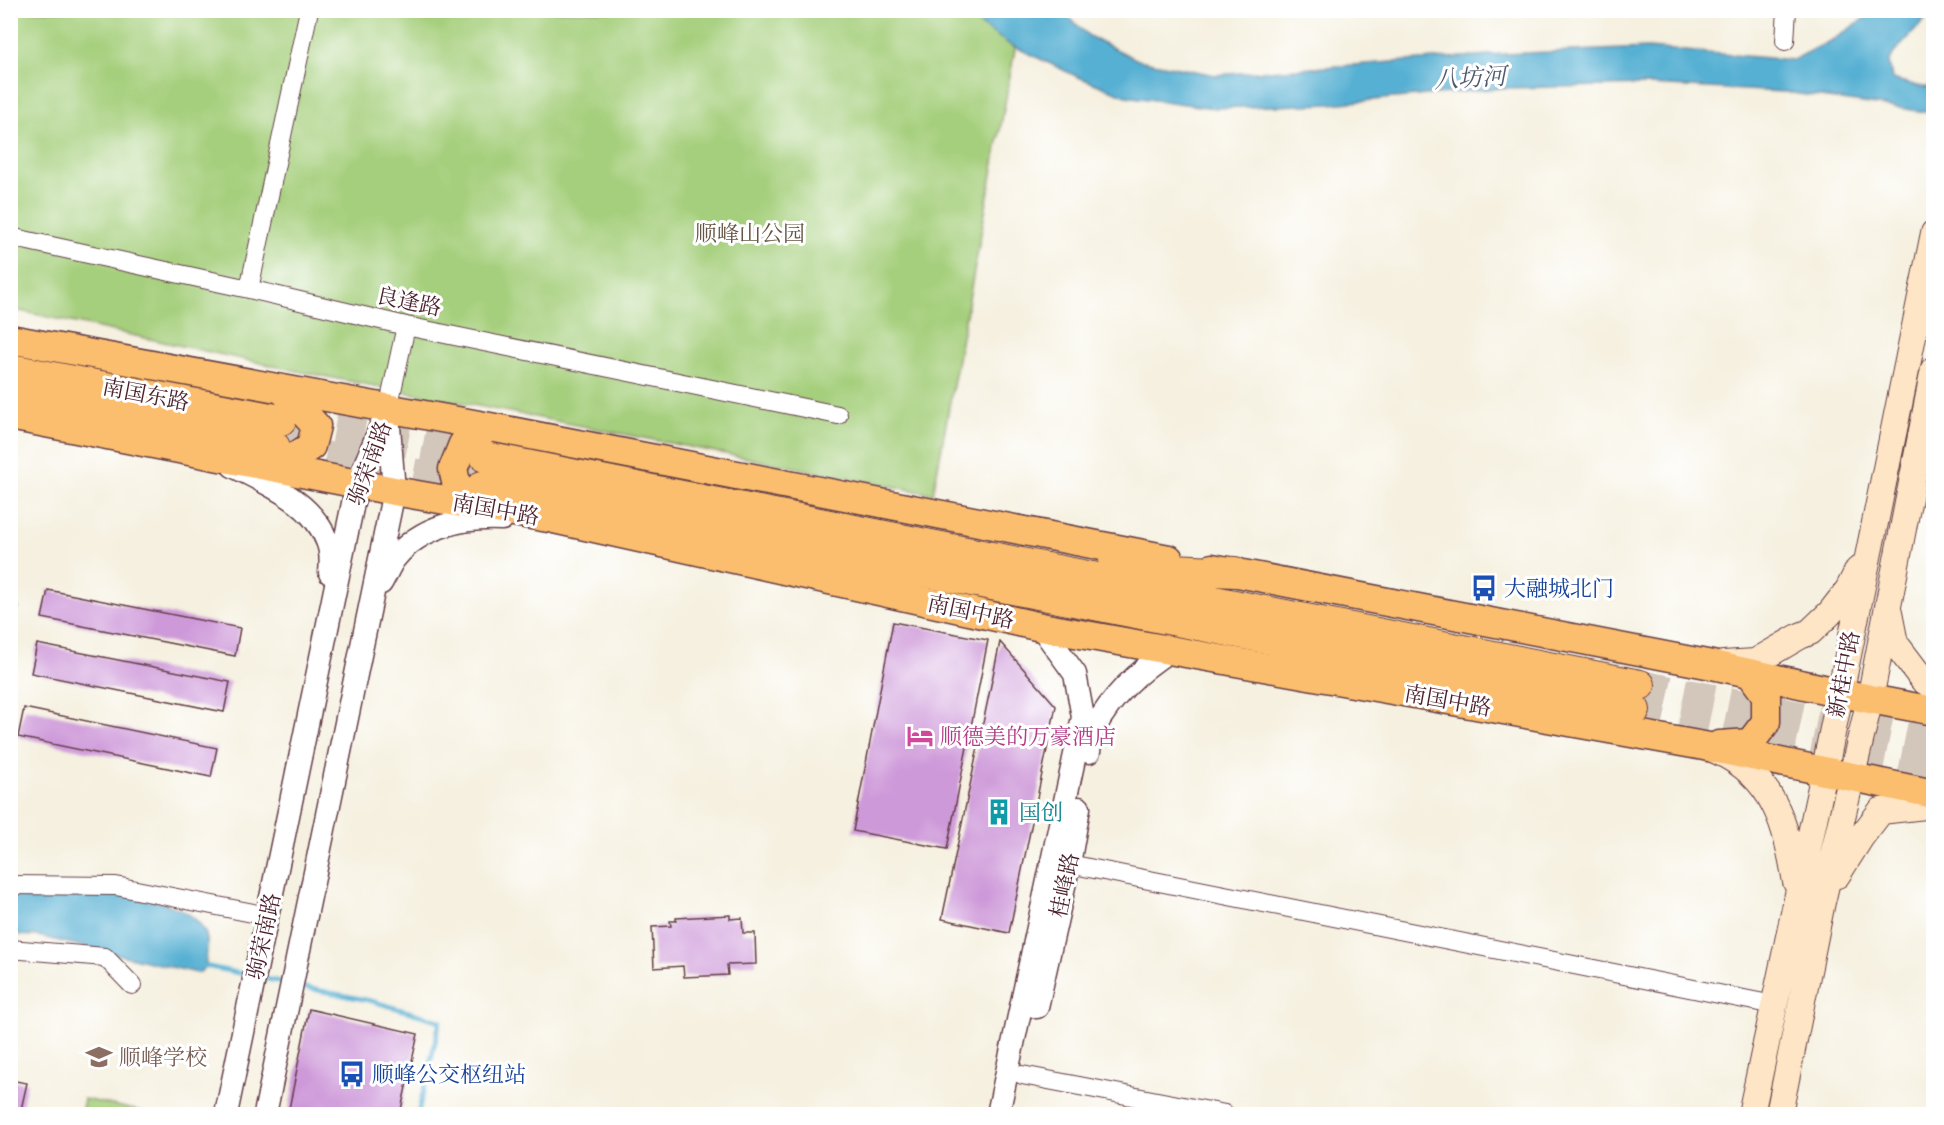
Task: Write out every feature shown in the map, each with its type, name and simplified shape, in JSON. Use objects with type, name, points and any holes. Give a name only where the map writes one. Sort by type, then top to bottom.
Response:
[{"type":"highway","name":"南国东路","points":[[10,369],[270,443]]},
{"type":"highway","name":"南国东路","points":[[10,397],[270,443]]},
{"type":"highway","name":"南国中路","points":[[482,486],[1638,698],[1005,560],[485,457]]},
{"type":"highway","points":[[1005,560],[1235,572]]},
{"type":"main road","name":"新桂中路","points":[[1751,1114],[1824,773],[1934,233]]},
{"type":"main road","points":[[10,339],[489,427],[1712,665],[1934,711]]},
{"type":"main road","name":"新桂中路","points":[[1779,1114],[1822,902],[1870,699],[1934,369]]},
{"type":"main road","points":[[270,443],[286,463],[311,446],[316,426],[283,390]]},
{"type":"main road","name":"南国中路","points":[[10,416],[215,456],[270,443],[357,484],[554,519],[1041,627],[1706,747],[1934,794]]},
{"type":"main road","points":[[489,427],[463,444],[453,470],[458,490],[504,510]]},
{"type":"main road","points":[[1712,665],[1755,662],[1810,632],[1830,613],[1848,590],[1868,555]]},
{"type":"main road","points":[[1887,607],[1895,643],[1923,680],[1934,687]]},
{"type":"main road","points":[[1706,747],[1750,743],[1766,722],[1766,695],[1750,673]]},
{"type":"main road","points":[[1706,747],[1729,756],[1757,777],[1774,801],[1790,848],[1798,894]]},
{"type":"main road","points":[[1822,902],[1843,864],[1881,811],[1925,804],[1934,805]]},
{"type":"street","points":[[249,290],[309,10]]},
{"type":"street","points":[[1785,41],[1787,10]]},
{"type":"street","name":"良逢路","points":[[10,237],[406,326],[838,415]]},
{"type":"street","points":[[388,409],[406,326]]},
{"type":"street","name":"驹荣南路","points":[[226,1114],[357,484],[388,409]]},
{"type":"street","name":"驹荣南路","points":[[265,1114],[394,491],[388,409]]},
{"type":"street","points":[[215,456],[291,498],[320,527],[328,542],[331,564],[330,614]]},
{"type":"street","points":[[366,624],[381,584],[395,558],[428,532],[466,520],[554,519]]},
{"type":"street","points":[[998,1114],[1083,717],[1074,674],[1041,627]]},
{"type":"street","name":"桂峰路","points":[[1014,1114],[1069,864],[1092,731],[1125,686],[1145,666],[1171,650]]},
{"type":"street","points":[[1069,864],[1774,1005]]},
{"type":"street","points":[[10,885],[116,886],[268,916]]},
{"type":"street","points":[[10,949],[105,957],[132,985]]},
{"type":"street","points":[[1022,1075],[1225,1114]]},
{"type":"green space","name":"顺峰山公园","points":[[11,11],[1022,11],[933,494],[302,372],[11,309]]},
{"type":"green space","points":[[84,1099],[149,1113],[149,1114],[81,1114]]},
{"type":"water","name":"八坊河","points":[[960,11],[1062,11],[1089,36],[1138,60],[1215,75],[1503,54],[1648,48],[1793,60],[1834,39],[1872,11],[1933,11],[1894,53],[1889,62],[1892,79],[1933,88],[1933,113],[1785,92],[1649,85],[1502,88],[1330,104],[1214,108],[1126,96],[1076,76],[1009,44]]},
{"type":"water","points":[[102,888],[169,905],[185,912],[198,922],[206,934],[207,950],[203,970],[197,973],[38,936],[11,935],[11,891]]},
{"type":"building","points":[[10,590],[19,608],[10,612]]},
{"type":"building","points":[[48,590],[240,628],[235,656],[42,618]]},
{"type":"building","name":"顺德美的万豪酒店","points":[[893,622],[988,640],[947,849],[853,831]]},
{"type":"building","name":"国创","points":[[1000,642],[1056,706],[1009,933],[942,919]]},
{"type":"building","points":[[37,644],[230,682],[224,712],[31,673]]},
{"type":"building","points":[[24,708],[217,748],[211,777],[18,737]]},
{"type":"building","points":[[730,915],[730,919],[742,918],[743,933],[755,933],[756,964],[727,965],[728,975],[684,977],[683,966],[654,968],[652,927],[671,926],[670,921],[676,921],[676,918]]},
{"type":"building","name":"顺峰公交枢纽站","points":[[309,1009],[418,1034],[400,1114],[288,1114]]},
{"type":"building","points":[[10,1080],[27,1083],[20,1114],[10,1114]]},
{"type":"waterway","points":[[200,965],[248,975]]},
{"type":"waterway","points":[[262,978],[286,983]]},
{"type":"waterway","points":[[297,986],[372,1001],[440,1021],[418,1114]]},
{"type":"tunnel","points":[[290,421],[485,457]]},
{"type":"tunnel","points":[[281,448],[481,486]]},
{"type":"tunnel","points":[[1640,685],[1934,742]]},
{"type":"tunnel","points":[[1635,710],[1934,768]]},
{"type":"place","name":"大融城北门","points":[[1484,588]]},
{"type":"place","name":"顺德美的万豪酒店","points":[[920,736]]},
{"type":"place","name":"国创","points":[[999,812]]},
{"type":"place","name":"顺峰学校","points":[[99,1057]]},
{"type":"place","name":"顺峰公交枢纽站","points":[[352,1074]]}]
